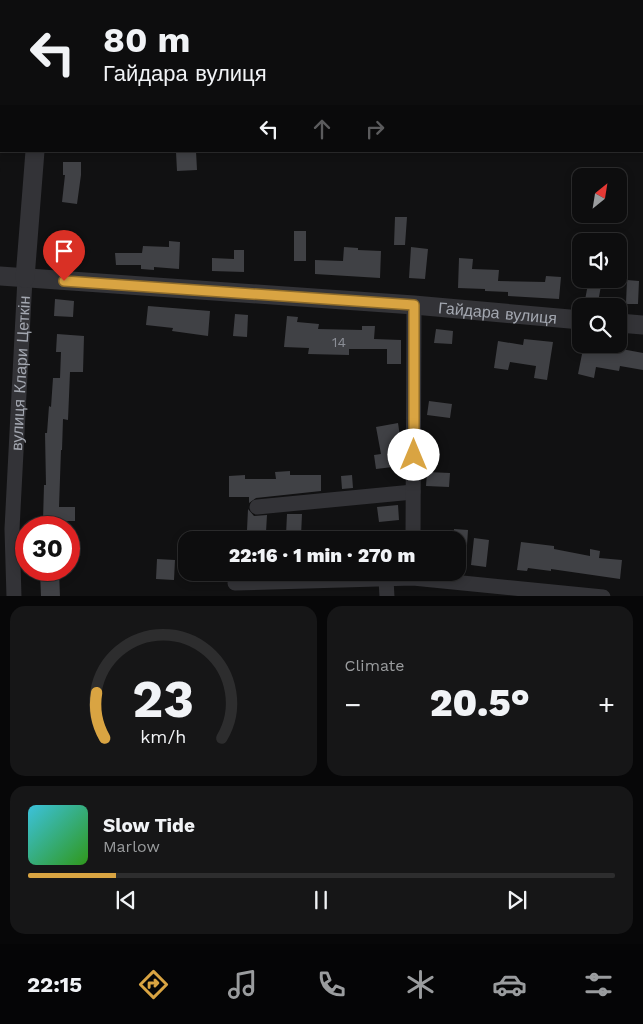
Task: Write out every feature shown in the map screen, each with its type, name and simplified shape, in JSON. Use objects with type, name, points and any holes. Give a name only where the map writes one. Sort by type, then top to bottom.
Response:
[{"type":"street","name":"вулиця Клари Цеткін","points":[[14,596],[6,530],[36,152]]},
{"type":"street","name":"Гайдара вулиця","points":[[0,276],[414,305],[572,319]]},
{"type":"street","points":[[413,531],[414,305]]},
{"type":"street","points":[[627,324],[643,325]]},
{"type":"street","points":[[257,507],[413,492]]},
{"type":"street","points":[[235,583],[336,581]]},
{"type":"street","points":[[386,581],[387,596]]},
{"type":"street","points":[[460,581],[603,596]]},
{"type":"building","points":[[176,152],[196,152],[197,170],[177,171]]},
{"type":"building","points":[[63,162],[81,162],[77,204],[62,202],[65,175],[63,175]]},
{"type":"building","points":[[395,217],[407,217],[405,245],[394,245]]},
{"type":"building","points":[[294,231],[306,231],[306,261],[294,261]]},
{"type":"building","points":[[58,240],[71,241],[68,264],[55,263]]},
{"type":"building","points":[[169,241],[180,242],[179,269],[154,267],[154,270],[141,269],[141,265],[116,265],[115,253],[142,253],[143,246],[169,247]]},
{"type":"building","points":[[344,247],[381,251],[380,278],[315,274],[315,260],[343,261]]},
{"type":"building","points":[[411,247],[428,249],[425,279],[409,278]]},
{"type":"building","points":[[234,250],[244,250],[244,272],[212,271],[212,258],[234,259]]},
{"type":"building","points":[[459,258],[473,259],[472,269],[499,270],[498,281],[545,282],[546,276],[561,277],[559,299],[508,296],[508,292],[458,288]]},
{"type":"building","points":[[627,280],[639,281],[638,304],[627,304]]},
{"type":"building","points":[[587,288],[601,288],[599,298],[585,298]]},
{"type":"building","points":[[55,299],[74,301],[73,317],[54,316]]},
{"type":"building","points":[[148,306],[210,311],[208,336],[172,331],[173,328],[146,325]]},
{"type":"building","points":[[235,314],[248,315],[247,337],[233,336]]},
{"type":"building","points":[[287,316],[298,317],[297,322],[319,324],[318,329],[362,330],[362,326],[375,326],[374,339],[401,340],[401,364],[387,364],[387,349],[349,349],[349,355],[308,354],[309,348],[284,347]]},
{"type":"building","points":[[436,329],[453,331],[452,344],[434,343]]},
{"type":"building","points":[[57,334],[84,336],[83,372],[70,372],[68,420],[63,419],[61,450],[59,507],[75,507],[75,516],[43,516],[44,485],[46,485],[45,433],[47,433],[49,406],[51,407],[53,378],[60,378],[61,352],[56,352]]},
{"type":"building","points":[[524,339],[553,342],[547,380],[534,378],[536,366],[510,362],[508,370],[494,368],[498,341],[523,345]]},
{"type":"building","points":[[627,350],[643,353],[643,370],[620,366],[619,371],[596,367],[594,378],[578,374],[582,353],[627,353]]},
{"type":"building","points":[[429,401],[452,404],[450,418],[427,415]]},
{"type":"building","points":[[398,423],[400,436],[397,436],[401,466],[376,469],[374,455],[381,454],[376,427]]},
{"type":"building","points":[[290,471],[290,475],[321,475],[321,491],[256,498],[249,503],[249,497],[229,497],[229,476],[245,475],[245,479],[276,479],[275,472]]},
{"type":"building","points":[[427,472],[450,473],[449,487],[426,486]]},
{"type":"building","points":[[352,475],[353,488],[342,489],[341,476]]},
{"type":"building","points":[[398,505],[399,520],[379,522],[377,507]]},
{"type":"building","points":[[248,509],[254,516],[267,515],[266,531],[247,530]]},
{"type":"building","points":[[287,514],[302,514],[301,531],[286,531]]},
{"type":"building","points":[[454,529],[468,530],[467,545],[466,531],[454,531]]},
{"type":"building","points":[[474,538],[489,540],[486,567],[471,565]]},
{"type":"building","points":[[521,542],[554,546],[554,549],[590,556],[590,549],[600,551],[599,558],[622,560],[620,579],[551,569],[551,571],[528,568],[527,571],[517,570]]},
{"type":"building","points":[[157,559],[175,560],[174,580],[156,579]]},
{"type":"building","points":[[40,581],[59,581],[60,596],[41,596]]},
{"type":"route","points":[[64,281],[414,305],[414,455]]}]
